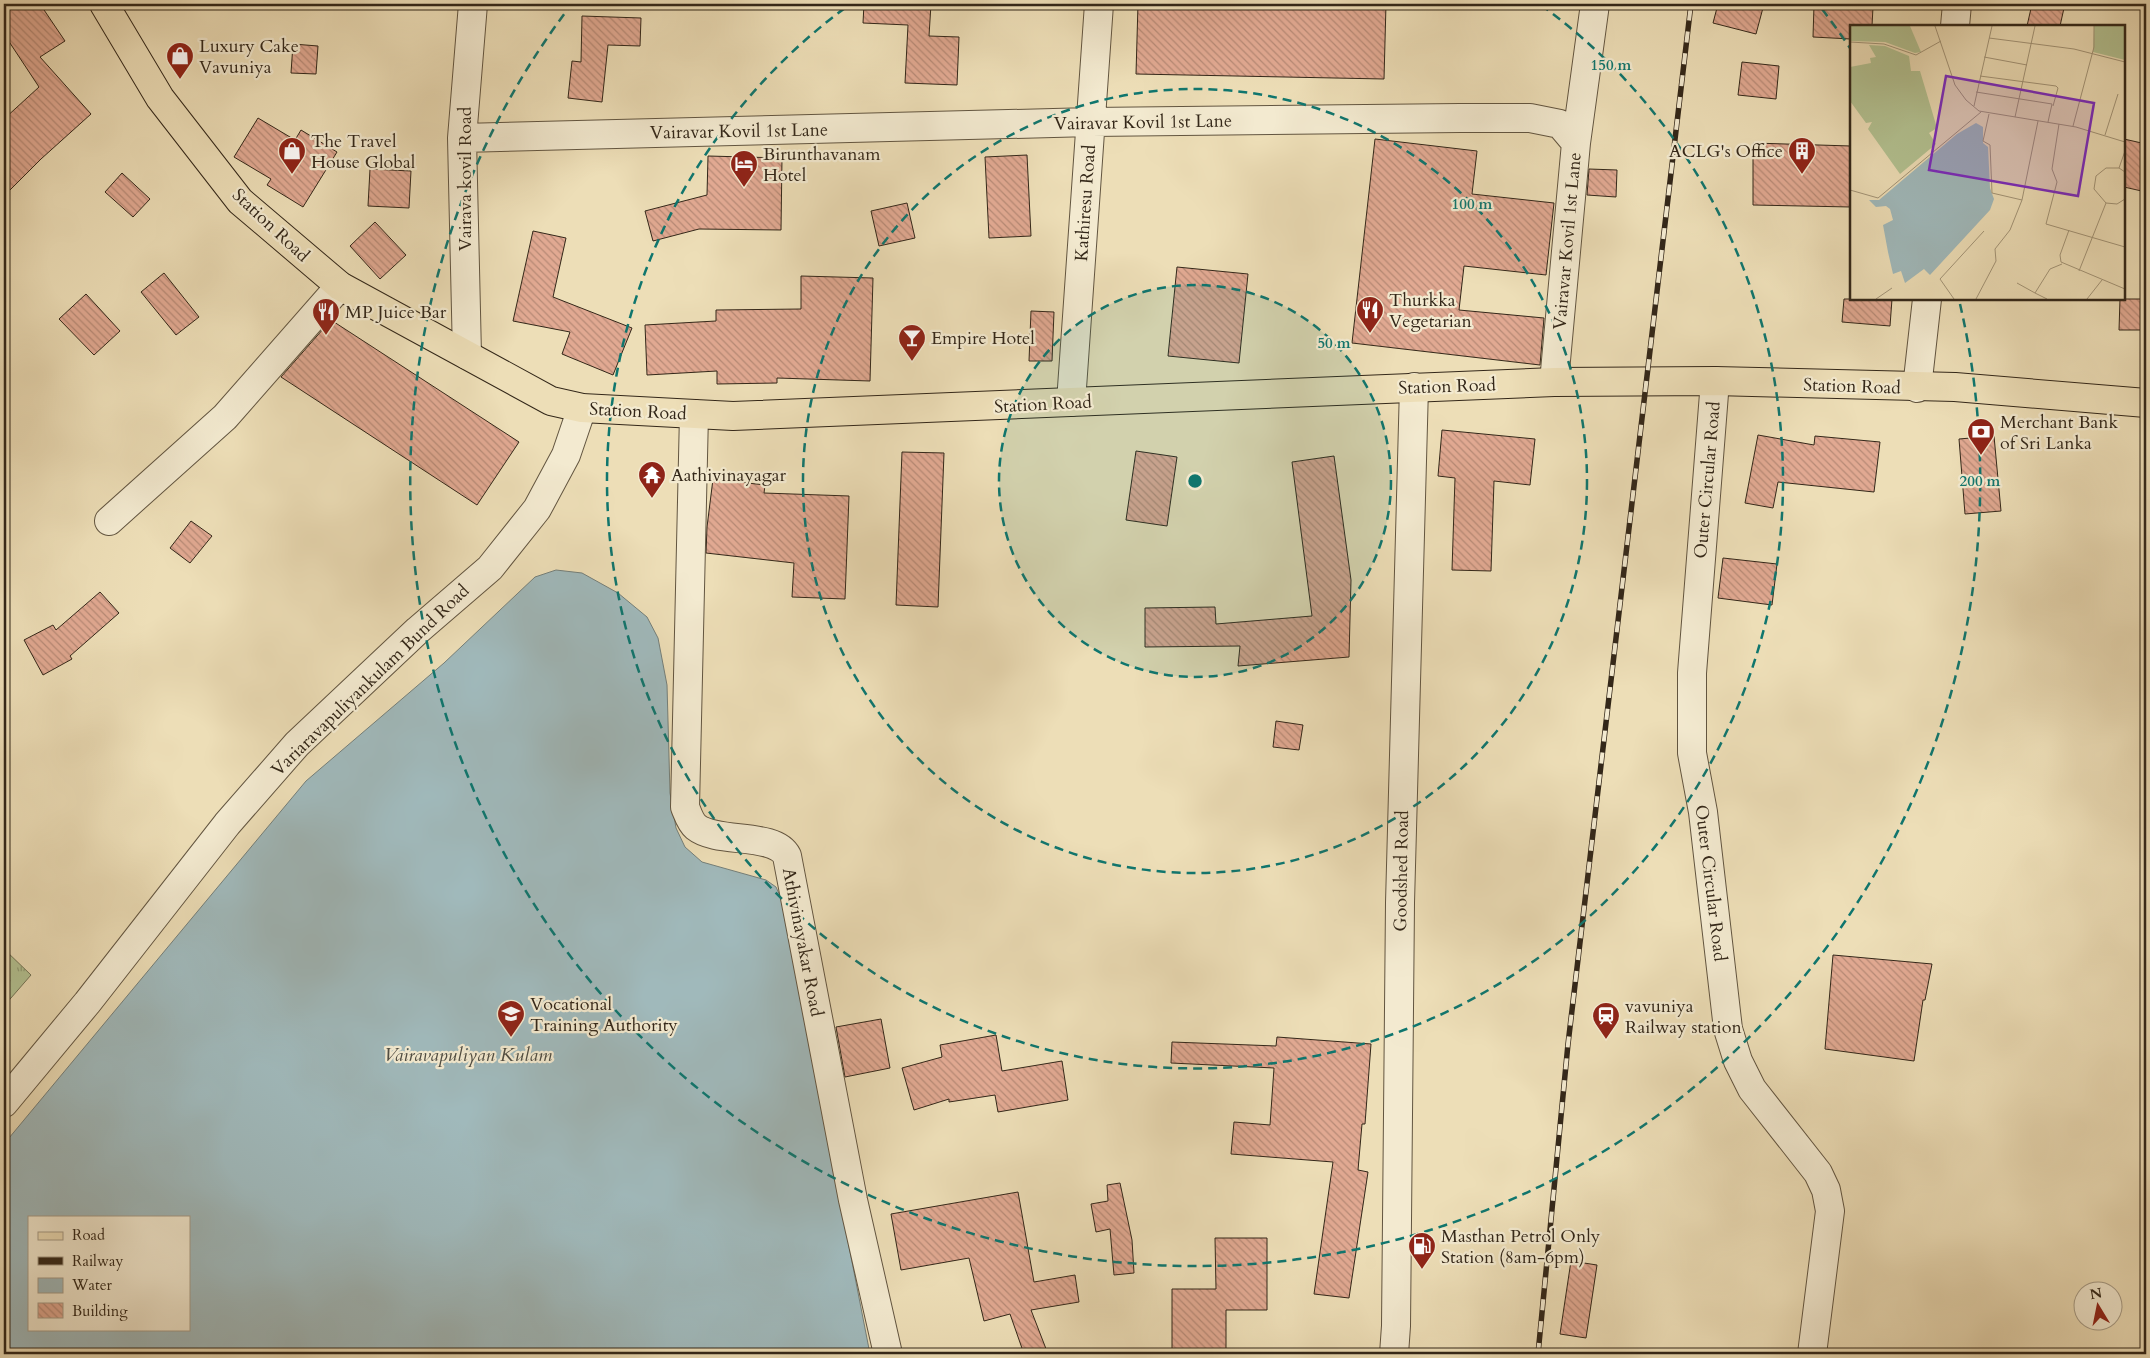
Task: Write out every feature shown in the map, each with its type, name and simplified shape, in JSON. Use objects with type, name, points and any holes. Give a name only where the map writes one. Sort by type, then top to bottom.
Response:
[{"type":"main road","name":"Station Road","points":[[104,4],[160,98],[240,201],[340,286],[551,401],[582,408],[733,416],[1554,382],[1715,381],[1956,388],[2146,403]]},
{"type":"street","name":"Vairava kovil Road","points":[[467,355],[462,138],[473,4]]},
{"type":"street","name":"Kathiresu Road","points":[[1071,402],[1099,4]]},
{"type":"street","points":[[1576,143],[1595,4]]},
{"type":"street","points":[[1955,25],[1957,4]]},
{"type":"street","name":"Vairavar Kovil 1st Lane","points":[[462,138],[1091,122],[1530,118],[1560,124],[1576,143],[1554,382]]},
{"type":"street","points":[[109,521],[225,417],[340,286]]},
{"type":"street","points":[[1918,388],[1927,300]]},
{"type":"street","name":"Outer Circular Road","points":[[1715,381],[1692,673],[1692,753],[1704,821],[1728,1028],[1738,1061],[1752,1089],[1818,1173],[1826,1190],[1829,1204],[1830,1211],[1812,1354]]},
{"type":"street","name":"Goodshed Road","points":[[1394,1354],[1396,1326],[1400,903],[1414,387]]},
{"type":"street","name":"Variaravapuliyankulam Bund Road","points":[[4,1103],[87,1003],[227,824],[297,744],[418,630],[490,568],[537,509],[566,455],[582,408]]},
{"type":"street","name":"Athivinayakar Road","points":[[694,414],[685,807],[689,818],[697,828],[716,835],[778,846],[787,856],[853,1200],[888,1354]]},
{"type":"green space","points":[[4,949],[31,975],[4,1006]]},
{"type":"water","name":"Vairavapuliyan Kulam","points":[[556,570],[582,573],[618,593],[647,617],[658,638],[667,685],[670,793],[676,828],[685,847],[702,862],[766,880],[776,887],[781,898],[870,1354],[4,1354],[4,1144],[306,781],[444,663],[535,577]]},
{"type":"building","points":[[14,4],[40,4],[65,41],[40,57],[91,114],[41,159],[4,196],[4,119],[39,87],[4,34],[4,11]]},
{"type":"building","points":[[864,4],[931,4],[929,36],[959,37],[957,85],[905,83],[908,25],[863,23]]},
{"type":"building","points":[[1138,4],[1386,4],[1384,79],[1136,74]]},
{"type":"building","points":[[1718,4],[1764,4],[1756,34],[1713,23]]},
{"type":"building","points":[[2032,4],[2064,8],[2060,25],[2027,25]]},
{"type":"building","points":[[1814,5],[1873,7],[1872,25],[1850,25],[1850,39],[1813,37]]},
{"type":"building","points":[[582,16],[641,18],[640,46],[608,45],[602,102],[568,98],[572,61],[581,62]]},
{"type":"building","points":[[293,44],[318,46],[316,74],[291,73]]},
{"type":"building","points":[[1742,62],[1779,66],[1776,99],[1738,95]]},
{"type":"building","points":[[258,118],[295,140],[301,130],[337,152],[303,207],[267,185],[271,179],[234,157]]},
{"type":"building","points":[[1375,139],[1477,151],[1472,194],[1554,203],[1546,275],[1464,266],[1459,310],[1544,318],[1540,365],[1352,343]]},
{"type":"building","points":[[2125,139],[2146,144],[2146,192],[2125,187]]},
{"type":"building","name":"ACLG's Office","points":[[1753,143],[1850,146],[1850,207],[1753,205]]},
{"type":"building","points":[[1027,155],[1031,236],[989,238],[985,157]]},
{"type":"building","points":[[708,156],[782,158],[781,230],[699,229],[653,241],[645,211],[707,195]]},
{"type":"building","points":[[370,169],[411,171],[409,208],[368,206]]},
{"type":"building","points":[[1589,169],[1617,170],[1616,197],[1587,195]]},
{"type":"building","points":[[122,173],[150,199],[133,217],[105,192]]},
{"type":"building","points":[[907,203],[915,238],[879,246],[871,211]]},
{"type":"building","points":[[375,222],[406,255],[380,279],[350,246]]},
{"type":"building","points":[[533,231],[566,238],[553,297],[632,328],[613,375],[562,354],[570,332],[513,321]]},
{"type":"building","points":[[1177,267],[1248,274],[1239,363],[1168,356]]},
{"type":"building","points":[[164,273],[199,317],[176,335],[141,292]]},
{"type":"building","points":[[801,276],[873,278],[870,381],[777,378],[777,383],[717,384],[717,371],[647,375],[645,325],[716,321],[716,310],[801,309]]},
{"type":"building","points":[[86,294],[120,331],[94,355],[59,319]]},
{"type":"building","points":[[1844,299],[1892,300],[1890,326],[1842,322]]},
{"type":"building","points":[[2142,299],[2141,330],[2119,330],[2120,300]]},
{"type":"building","points":[[1031,311],[1054,312],[1052,361],[1029,361]]},
{"type":"building","points":[[331,320],[519,442],[477,505],[281,377]]},
{"type":"building","points":[[1442,430],[1535,439],[1530,485],[1494,481],[1491,571],[1452,570],[1455,478],[1438,476]]},
{"type":"building","points":[[1758,435],[1814,445],[1815,436],[1880,442],[1874,492],[1778,482],[1773,508],[1745,503]]},
{"type":"building","points":[[1994,436],[2001,511],[1965,514],[1959,439]]},
{"type":"building","points":[[1136,451],[1177,457],[1167,526],[1126,520]]},
{"type":"building","points":[[902,452],[944,453],[938,607],[896,605]]},
{"type":"building","points":[[1334,456],[1351,580],[1349,657],[1238,666],[1240,646],[1145,647],[1145,608],[1215,607],[1216,624],[1312,616],[1292,462]]},
{"type":"building","points":[[713,479],[765,485],[764,493],[849,496],[845,599],[792,597],[794,563],[706,553]]},
{"type":"building","points":[[191,521],[212,536],[190,563],[170,548]]},
{"type":"building","points":[[1723,558],[1777,564],[1772,605],[1718,598]]},
{"type":"building","points":[[100,592],[119,613],[70,656],[72,659],[43,675],[24,640],[53,625],[56,630]]},
{"type":"building","points":[[1276,721],[1303,725],[1299,750],[1273,747]]},
{"type":"building","points":[[1833,955],[1932,964],[1925,1000],[1923,1000],[1914,1061],[1825,1049]]},
{"type":"building","points":[[881,1019],[890,1068],[845,1077],[836,1027]]},
{"type":"building","points":[[996,1035],[1002,1071],[1062,1061],[1068,1100],[998,1112],[995,1095],[949,1102],[949,1099],[914,1110],[902,1068],[942,1057],[940,1045]]},
{"type":"building","points":[[1277,1037],[1371,1044],[1365,1124],[1362,1124],[1358,1170],[1368,1172],[1349,1298],[1314,1294],[1333,1162],[1231,1154],[1234,1122],[1270,1125],[1274,1068],[1171,1063],[1172,1042],[1276,1046]]},
{"type":"building","points":[[1120,1183],[1132,1240],[1134,1273],[1114,1275],[1110,1229],[1096,1232],[1091,1204],[1108,1201],[1107,1185]]},
{"type":"building","points":[[1018,1192],[1034,1282],[1075,1275],[1079,1302],[1031,1310],[1048,1354],[1024,1354],[1010,1314],[984,1321],[969,1258],[901,1270],[891,1214]]},
{"type":"building","points":[[1215,1238],[1267,1238],[1267,1310],[1226,1310],[1226,1354],[1172,1354],[1172,1289],[1216,1289]]},
{"type":"building","points":[[1571,1261],[1597,1265],[1586,1338],[1560,1334]]},
{"type":"railway","points":[[1538,1354],[1568,1044],[1691,4]]},
{"type":"place","name":"Luxury Cake Vavuniya","points":[[180,80]]},
{"type":"place","name":"The Travel House Global","points":[[292,175]]},
{"type":"place","name":"ACLG's Office","points":[[1802,175]]},
{"type":"place","name":"Birunthavanam Hotel","points":[[744,188]]},
{"type":"place","name":"Thurkka Vegetarian","points":[[1370,334]]},
{"type":"place","name":"MP Juice Bar","points":[[326,336]]},
{"type":"place","name":"Empire Hotel","points":[[912,362]]},
{"type":"place","name":"Merchant Bank of Sri Lanka","points":[[1981,456]]},
{"type":"place","name":"Aathivinayagar","points":[[652,499]]},
{"type":"place","name":"Vocational Training Authority","points":[[511,1038]]},
{"type":"place","name":"vavuniya Railway station","points":[[1606,1040]]},
{"type":"place","name":"Masthan Petrol Only Station (8am-6pm)","points":[[1422,1270]]}]
